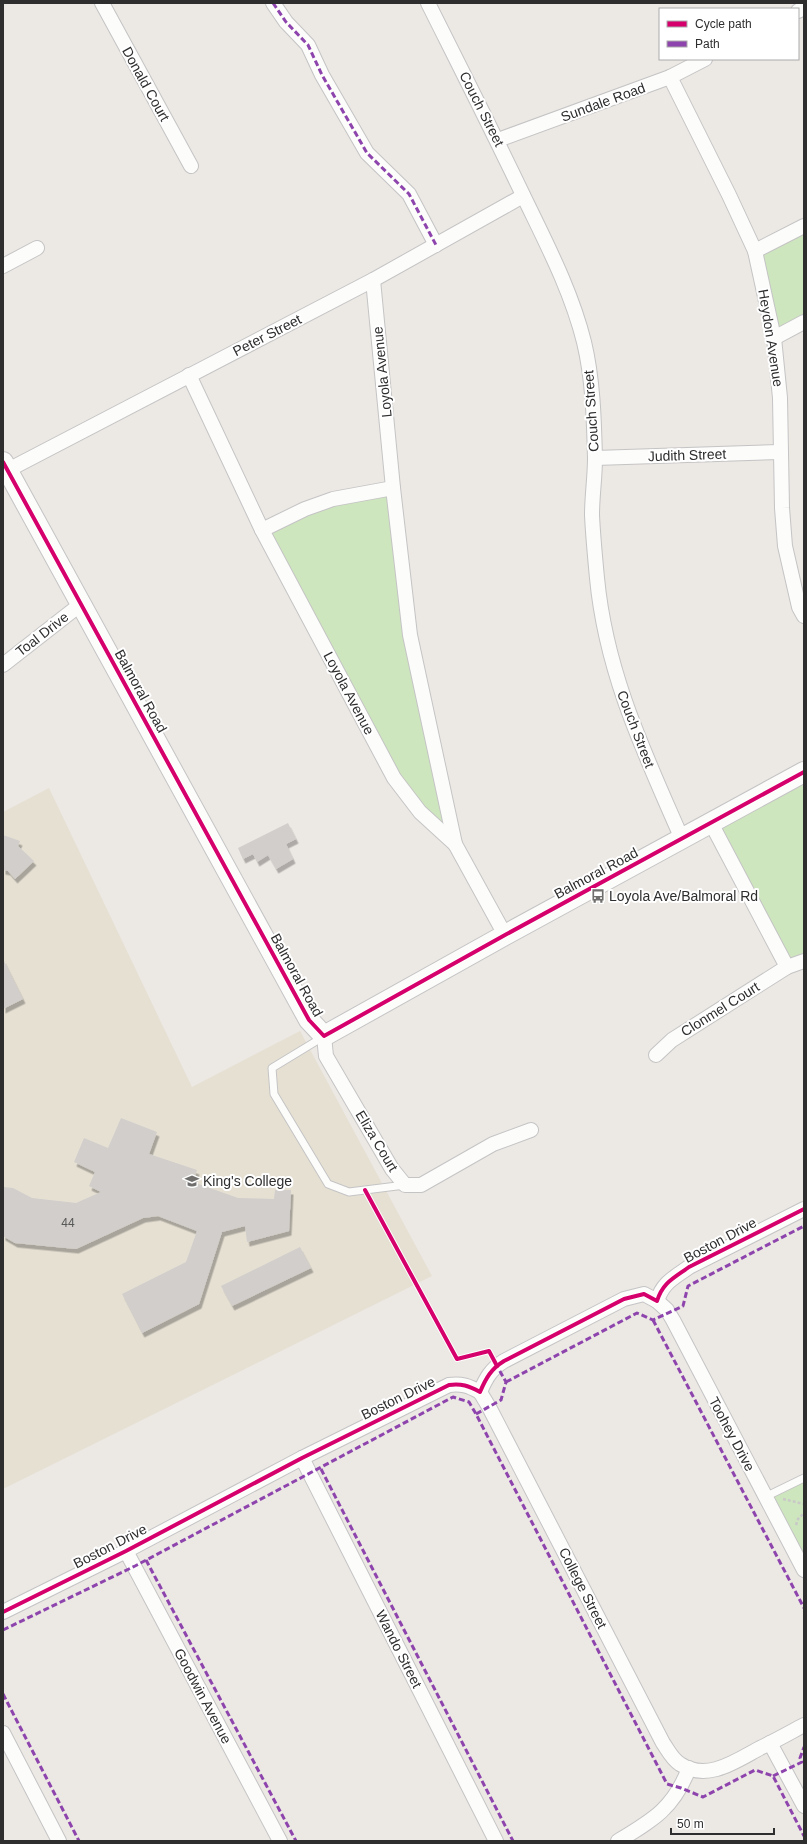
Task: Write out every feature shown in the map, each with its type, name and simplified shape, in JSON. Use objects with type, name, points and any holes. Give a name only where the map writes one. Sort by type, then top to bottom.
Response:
[{"type":"street","name":"Donald Court","points":[[102,3],[191,166]]},
{"type":"street","points":[[273,3],[286,22],[308,45],[322,75],[368,153],[409,194],[436,245]]},
{"type":"street","name":"Couch Street","points":[[428,3],[498,140],[523,196],[548,245],[573,305],[584,343],[590,374],[595,458],[592,515],[597,580],[606,642],[615,675],[640,744],[682,839]]},
{"type":"street","name":"Sundale Road","points":[[498,140],[670,78],[703,60]]},
{"type":"street","name":"Heydon Avenue","points":[[670,78],[729,195],[755,251],[774,338],[780,398],[780,452],[785,546],[800,607],[804,616]]},
{"type":"street","name":"Peter Street","points":[[5,466],[189,375],[373,280],[523,196]]},
{"type":"street","points":[[755,251],[804,226]]},
{"type":"street","points":[[3,266],[37,248]]},
{"type":"street","name":"Loyola Avenue","points":[[373,280],[393,488],[410,635],[454,844],[505,935]]},
{"type":"street","points":[[774,338],[804,322]]},
{"type":"street","name":"Loyola Avenue","points":[[189,375],[262,530],[394,778],[420,812],[454,844]]},
{"type":"street","name":"Judith Street","points":[[595,458],[780,452]]},
{"type":"street","name":"Balmoral Road","points":[[5,466],[309,1020],[324,1036],[505,935],[804,772]]},
{"type":"street","points":[[262,530],[305,509],[333,499],[393,488]]},
{"type":"street","name":"Toal Drive","points":[[3,665],[81,604]]},
{"type":"street","points":[[710,823],[787,967]]},
{"type":"street","name":"Clonmel Court","points":[[656,1055],[672,1040],[787,967],[804,961]]},
{"type":"street","name":"Eliza Court","points":[[324,1036],[326,1056],[392,1169],[406,1184],[421,1185],[493,1144],[531,1130]]},
{"type":"street","name":"Boston Drive","points":[[657,1301],[661,1290],[671,1279],[689,1267],[804,1209]]},
{"type":"street","points":[[480,1392],[486,1378],[494,1367],[617,1303],[633,1296],[644,1294],[657,1301]]},
{"type":"street","name":"Toohey Drive","points":[[657,1301],[667,1310],[767,1497],[804,1570]]},
{"type":"street","name":"Boston Drive","points":[[3,1612],[126,1551],[302,1458],[449,1385],[458,1384],[467,1386],[480,1392]]},
{"type":"street","name":"College Street","points":[[480,1392],[663,1742],[672,1757],[680,1764],[693,1770]]},
{"type":"street","name":"Wando Street","points":[[302,1458],[496,1841]]},
{"type":"street","name":"Goodwin Avenue","points":[[126,1551],[280,1841]]},
{"type":"street","points":[[618,1841],[644,1826],[668,1807],[693,1770],[707,1771],[726,1766],[804,1725]]},
{"type":"street","points":[[3,1733],[59,1841]]},
{"type":"street","points":[[770,1743],[804,1806]]},
{"type":"lane","points":[[324,1036],[272,1068],[274,1094],[328,1184],[349,1192],[406,1184]]},
{"type":"lane","points":[[767,1497],[804,1478]]},
{"type":"path","points":[[767,1497],[804,1504]]},
{"type":"shaded area","name":"King's College","points":[[49,788],[192,1087],[300,1031],[432,1276],[3,1489],[3,812]]},
{"type":"green space","points":[[804,226],[804,322],[774,338],[755,251]]},
{"type":"green space","points":[[393,488],[410,635],[455,844],[420,812],[262,530],[305,509]]},
{"type":"green space","points":[[804,772],[804,961],[787,967],[711,823]]},
{"type":"green space","points":[[804,1478],[804,1560],[770,1495]]},
{"type":"building","points":[[288,823],[296,839],[286,844],[293,859],[276,869],[268,855],[257,862],[253,854],[243,859],[238,848]]},
{"type":"building","points":[[3,835],[20,841],[18,846],[34,861],[15,879],[8,871],[3,870]]},
{"type":"building","points":[[3,959],[23,999],[3,1009]]},
{"type":"building","name":"King's College","points":[[121,1118],[157,1132],[149,1154],[197,1170],[193,1182],[238,1198],[274,1199],[275,1190],[291,1190],[289,1231],[247,1242],[245,1226],[222,1232],[199,1304],[142,1333],[122,1294],[186,1262],[197,1231],[158,1216],[143,1218],[76,1249],[15,1243],[3,1236],[3,1187],[13,1188],[32,1198],[76,1203],[101,1192],[89,1186],[95,1172],[74,1162],[84,1138],[108,1148]]},
{"type":"building","points":[[300,1247],[311,1268],[232,1306],[221,1286]]},
{"type":"marked path","points":[[273,3],[286,22],[308,45],[322,75],[367,153],[409,194],[436,245]]},
{"type":"marked path","points":[[506,1382],[637,1313],[653,1320],[683,1306],[688,1286],[804,1226]]},
{"type":"marked path","points":[[653,1320],[804,1608]]},
{"type":"marked path","points":[[476,1414],[501,1400],[506,1382],[497,1366]]},
{"type":"marked path","points":[[3,1630],[135,1566],[453,1397],[469,1402],[476,1414],[667,1784],[703,1797],[755,1770],[773,1776],[804,1836]]},
{"type":"marked path","points":[[321,1469],[513,1841]]},
{"type":"marked path","points":[[146,1560],[296,1841]]},
{"type":"marked path","points":[[3,1694],[79,1841]]},
{"type":"marked path","points":[[773,1776],[802,1762],[800,1758],[804,1747]]},
{"type":"cycle path","points":[[3,462],[309,1020],[324,1036],[505,935],[804,772]]},
{"type":"cycle path","points":[[365,1190],[457,1359],[489,1351],[497,1366]]},
{"type":"cycle path","points":[[3,1612],[126,1551],[302,1458],[449,1385],[457,1384],[480,1392],[489,1374],[504,1361],[624,1299],[644,1294],[657,1301],[662,1289],[689,1267],[804,1209]]},
{"type":"place","name":"Loyola Ave/Balmoral Rd","points":[[598,896]]},
{"type":"place","name":"King's College","points":[[192,1181]]}]
